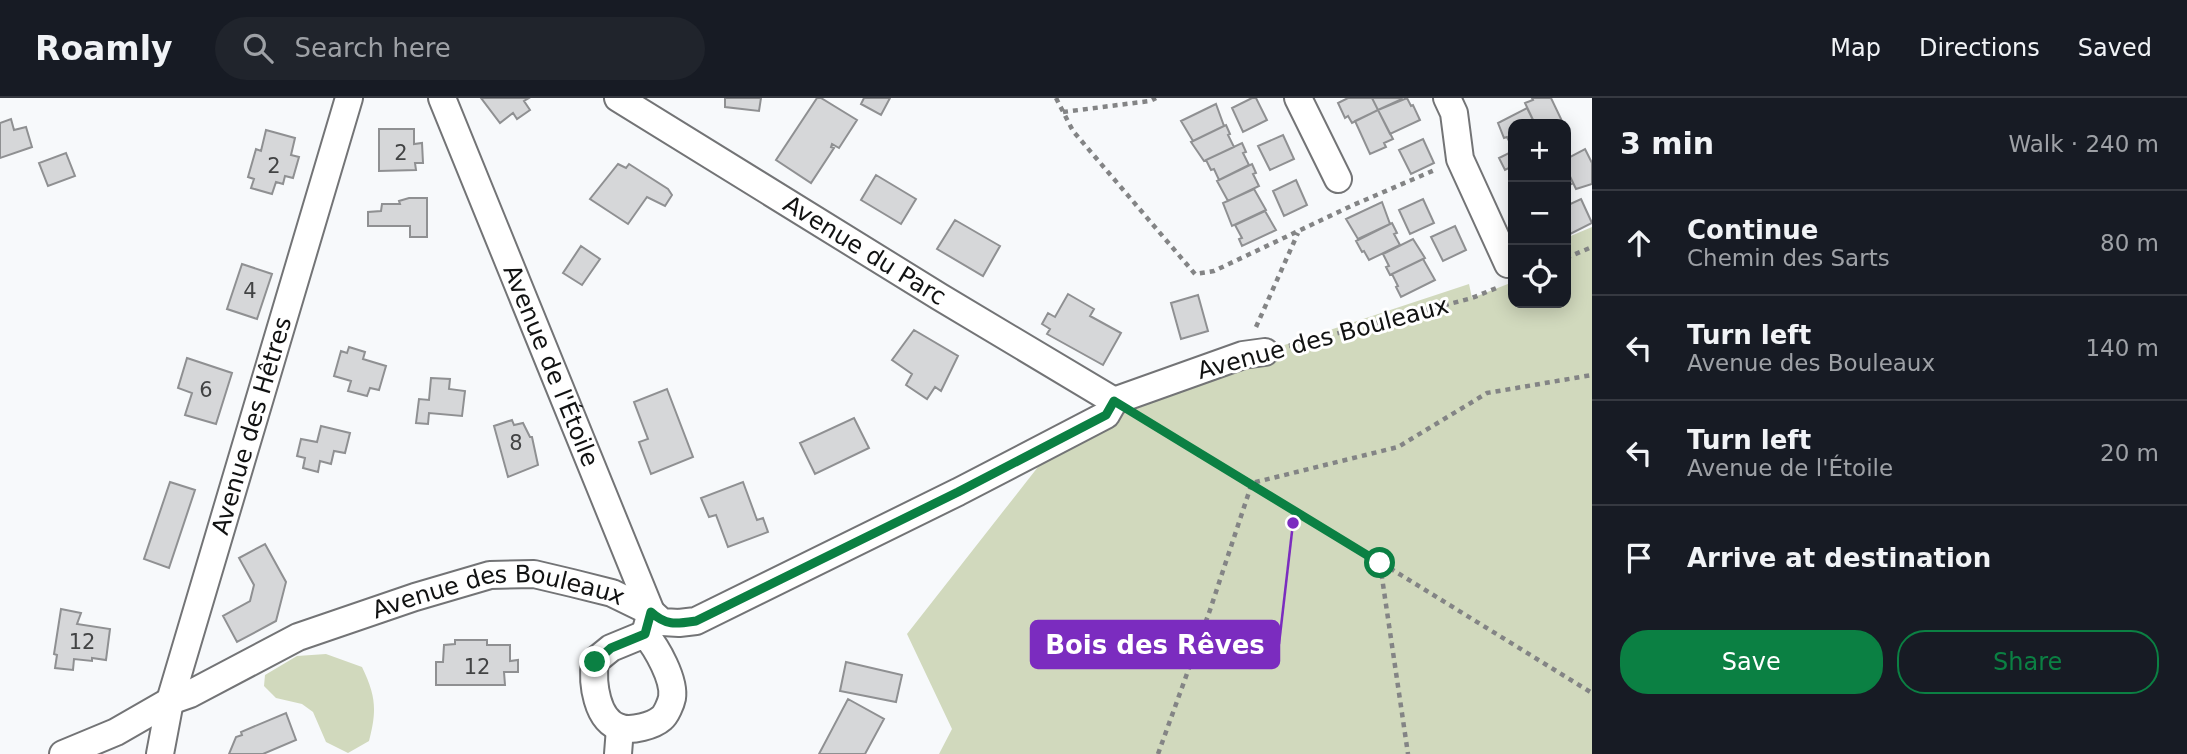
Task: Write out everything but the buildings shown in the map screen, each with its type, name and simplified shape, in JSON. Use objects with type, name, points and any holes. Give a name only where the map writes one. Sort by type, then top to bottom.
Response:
[{"type":"street","name":"Avenue des Hêtres","points":[[160,754],[170,701],[349,98]]},
{"type":"street","name":"Avenue de l'Étoile","points":[[442,98],[648,623],[653,643],[669,677],[672,698],[663,717],[643,727],[620,728]]},
{"type":"street","name":"Avenue du Parc","points":[[618,98],[951,304],[1114,401]]},
{"type":"street","points":[[1298,98],[1338,179]]},
{"type":"street","points":[[1447,98],[1454,113],[1460,159],[1505,275]]},
{"type":"street","name":"Avenue des Bouleaux","points":[[63,754],[116,732],[170,701],[190,694],[298,637],[415,597],[490,575],[534,574],[612,593],[648,623],[696,621],[958,492],[1106,415],[1114,401],[1254,354]]},
{"type":"street","points":[[618,754],[620,728],[607,718],[597,700],[593,679],[595,662],[648,623]]},
{"type":"path","points":[[1056,98],[1073,131],[1195,274],[1214,271],[1351,206],[1460,159]]},
{"type":"path","points":[[1063,112],[1156,98]]},
{"type":"path","points":[[1254,354],[1298,232]]},
{"type":"path","points":[[1571,256],[1592,247]]},
{"type":"path","name":"Avenue des Bouleaux","points":[[1254,354],[1472,298],[1505,275]]},
{"type":"path","points":[[1252,483],[1398,447],[1487,393],[1592,375]]},
{"type":"path","points":[[1114,401],[1592,693]]},
{"type":"path","points":[[1158,754],[1252,483]]},
{"type":"path","points":[[1380,563],[1408,754]]},
{"type":"green space","points":[[1592,227],[1592,754],[939,754],[952,729],[907,634],[1081,412],[1469,284],[1472,298],[1508,284],[1508,308],[1571,308],[1571,236]]},
{"type":"green space","points":[[326,654],[362,667],[372,695],[374,712],[369,741],[348,753],[326,742],[313,712],[302,704],[276,698],[264,686],[265,675],[297,656]]},
{"type":"place","name":"Bois des Rêves","points":[[1293,523]]},
{"type":"route","points":[[595,662],[611,648],[645,634],[651,612],[662,622],[696,621],[958,492],[1106,415],[1114,401],[1380,563]]}]
